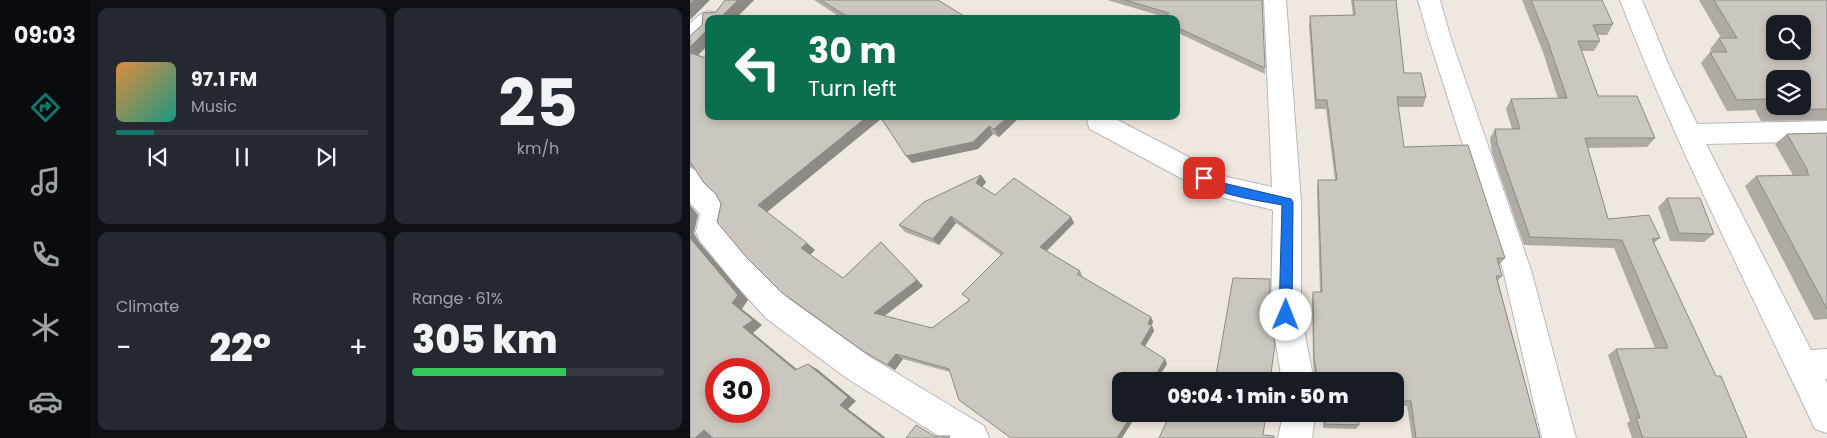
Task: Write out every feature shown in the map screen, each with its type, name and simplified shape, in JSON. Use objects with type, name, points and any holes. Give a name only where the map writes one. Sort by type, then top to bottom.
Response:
[{"type":"street","points":[[1275,0],[1287,202],[1286,315],[1296,372]]},
{"type":"street","points":[[1430,0],[1440,40],[1517,270],[1559,438]]},
{"type":"street","points":[[1631,0],[1658,68],[1689,134],[1814,365],[1827,417]]},
{"type":"street","points":[[690,36],[705,22]]},
{"type":"street","points":[[1099,122],[1221,187],[1287,202]]},
{"type":"street","points":[[1689,134],[1827,131]]},
{"type":"street","points":[[690,179],[702,199],[714,210],[710,232],[745,275],[778,309],[859,368],[972,438]]},
{"type":"street","points":[[1296,438],[1298,422]]},
{"type":"building","points":[[725,0],[738,0],[723,15],[705,15],[705,32],[690,47],[690,36],[702,25],[703,13],[716,12]]},
{"type":"building","points":[[821,0],[938,0],[962,15],[845,15]]},
{"type":"building","points":[[1125,0],[1262,0],[1265,68],[1180,29],[1180,15],[1167,15],[1169,13]]},
{"type":"building","points":[[1353,0],[1396,0],[1404,73],[1421,73],[1426,97],[1397,97],[1404,147],[1468,145],[1505,258],[1497,258],[1502,276],[1496,276],[1540,438],[1416,438],[1411,401],[1404,401],[1404,372],[1316,372],[1314,358],[1313,292],[1322,292],[1318,180],[1337,180],[1327,100],[1316,100],[1310,16],[1355,15]]},
{"type":"building","points":[[1531,0],[1602,0],[1613,24],[1593,25],[1600,41],[1578,41],[1598,96],[1637,96],[1655,138],[1585,138],[1608,219],[1649,215],[1660,238],[1652,239],[1716,376],[1721,376],[1747,438],[1643,438],[1636,418],[1640,418],[1616,349],[1668,348],[1622,240],[1530,237],[1497,143],[1495,129],[1520,129],[1511,99],[1567,98]]},
{"type":"building","points":[[1714,0],[1827,0],[1827,109],[1811,109],[1811,70],[1766,70],[1766,99],[1737,100],[1710,52],[1727,52],[1719,38],[1737,38]]},
{"type":"building","points":[[690,53],[705,58],[705,120],[863,120],[758,205],[807,243],[801,248],[843,278],[881,242],[917,280],[874,313],[932,328],[970,300],[962,294],[1003,253],[951,216],[933,239],[899,225],[924,202],[981,175],[976,183],[995,195],[1014,178],[1071,217],[1040,247],[1080,271],[1077,274],[1151,317],[1148,324],[1152,325],[1141,344],[1165,359],[1157,372],[1112,372],[1112,422],[1127,422],[1117,438],[1011,438],[959,400],[949,369],[896,354],[887,365],[863,351],[781,292],[747,258],[717,222],[721,204],[716,194],[704,183],[690,162]]},
{"type":"building","points":[[883,120],[1004,120],[994,129],[989,126],[973,142],[906,156]]},
{"type":"building","points":[[1827,133],[1827,309],[1756,176],[1809,175],[1787,134]]},
{"type":"building","points":[[1667,198],[1700,198],[1714,234],[1679,233]]},
{"type":"building","points":[[690,238],[738,295],[732,303],[753,320],[743,327],[795,370],[808,364],[848,397],[840,405],[883,438],[713,438],[704,430],[695,438],[690,438]]},
{"type":"building","points":[[1233,278],[1270,279],[1269,310],[1275,344],[1271,372],[1217,372]]},
{"type":"building","points":[[1166,422],[1265,422],[1263,435],[1274,436],[1274,438],[1159,438]]},
{"type":"building","points":[[1325,422],[1359,422],[1359,425],[1325,424]]},
{"type":"building","points":[[916,425],[934,436],[950,436],[949,438],[906,438]]},
{"type":"route","points":[[1204,178],[1221,187],[1287,202],[1286,315]]}]
